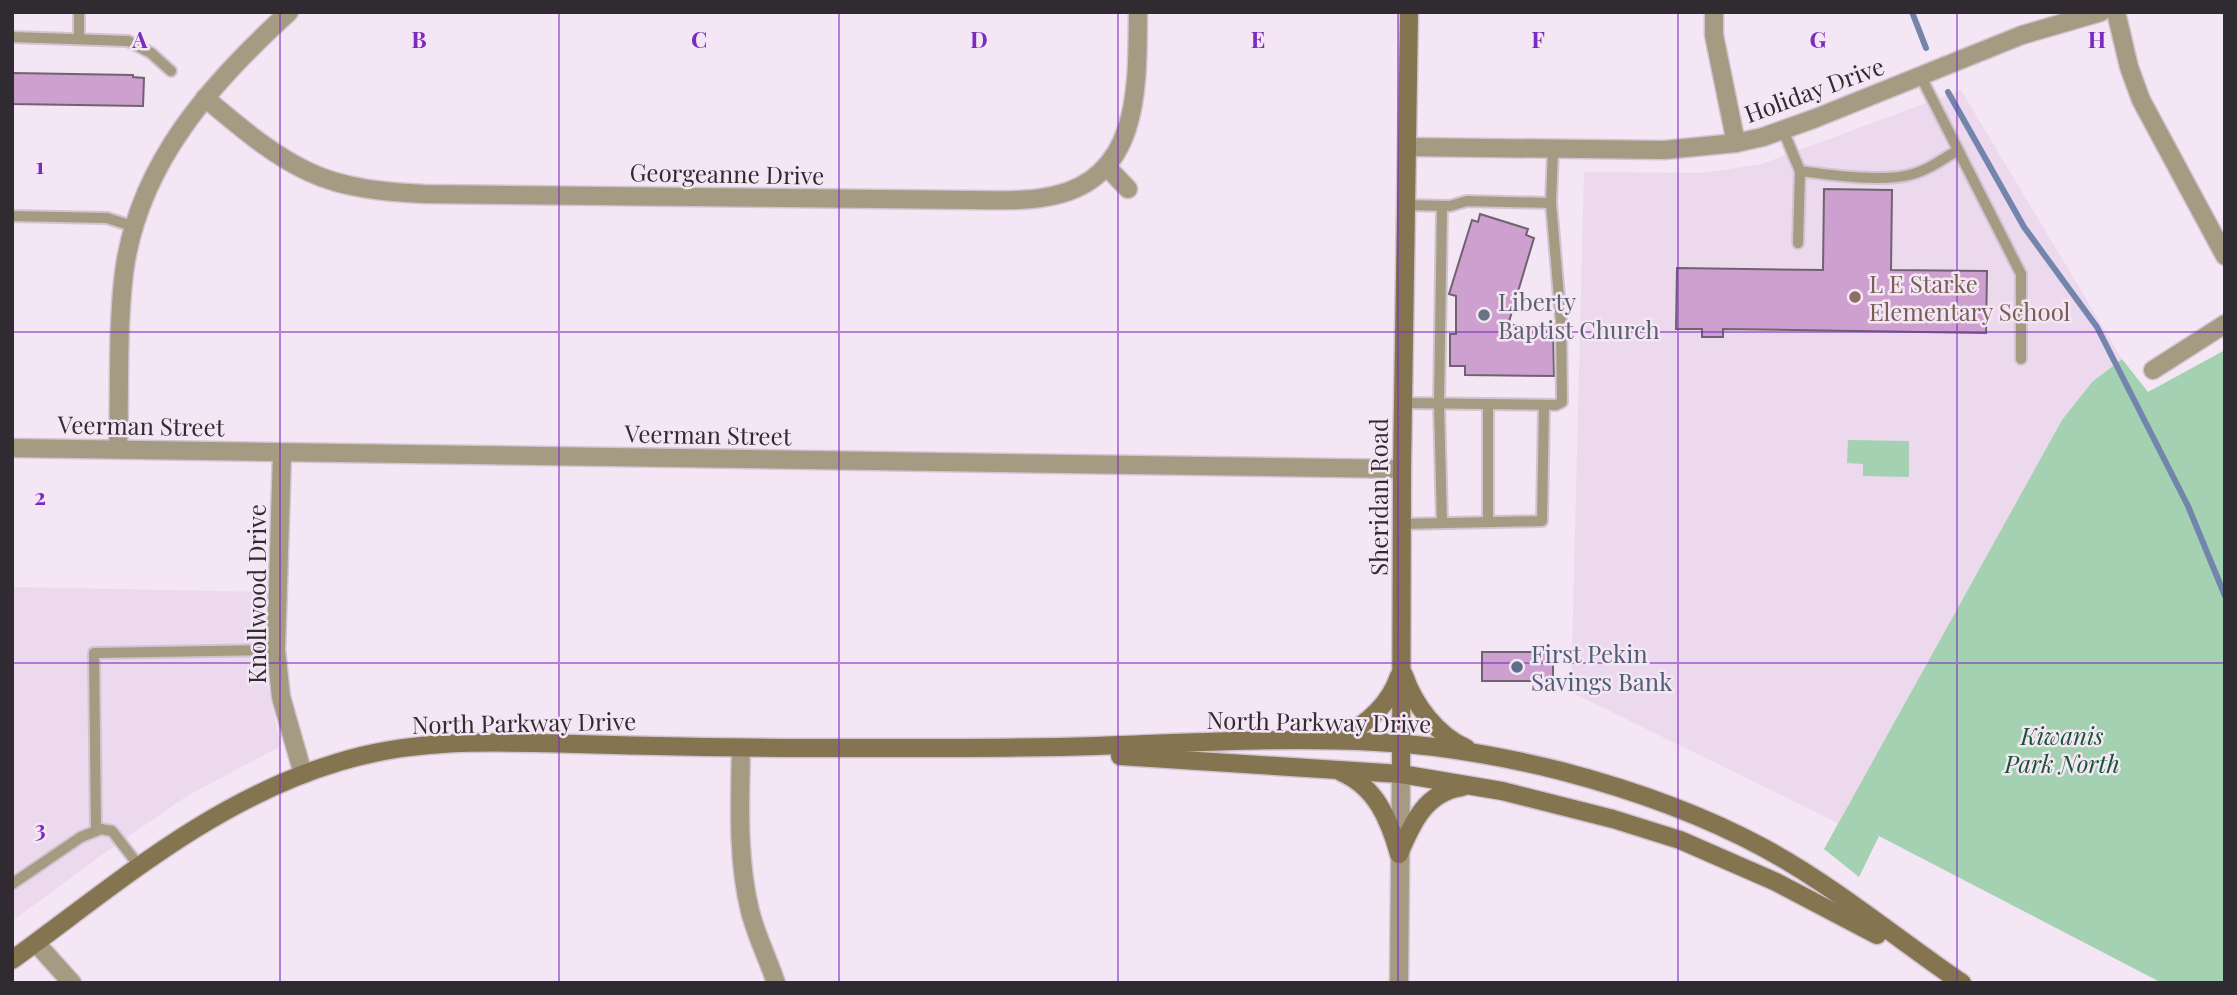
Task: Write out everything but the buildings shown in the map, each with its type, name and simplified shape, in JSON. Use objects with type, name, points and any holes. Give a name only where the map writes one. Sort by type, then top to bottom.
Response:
[{"type":"main road","name":"Sheridan Road","points":[[1401,774],[1402,469],[1409,12]]},
{"type":"main road","points":[[1334,741],[1370,720],[1396,685],[1402,669]]},
{"type":"main road","points":[[1402,669],[1409,689],[1433,724],[1459,745],[1478,754]]},
{"type":"main road","name":"North Parkway Drive","points":[[12,960],[139,866],[216,815],[303,774],[379,752],[456,743],[1011,749],[1334,741],[1402,745],[1478,754],[1572,774],[1640,795],[1717,825],[1763,848],[1821,884],[1955,978]]},
{"type":"main road","name":"North Parkway Drive","points":[[1011,749],[1401,774],[1471,785],[1588,812],[1680,840],[1776,881],[1955,978]]},
{"type":"main road","points":[[1335,770],[1355,778],[1380,803],[1392,827],[1399,854]]},
{"type":"main road","points":[[1399,854],[1425,805],[1437,795],[1453,788],[1471,785]]},
{"type":"street","points":[[118,449],[121,299],[128,250],[135,226],[159,165],[182,126],[237,62],[289,12]]},
{"type":"street","name":"Georgeanne Drive","points":[[205,98],[268,149],[310,173],[359,188],[398,193],[1013,200],[1058,195],[1092,180],[1107,167],[1120,149],[1133,106],[1138,12]]},
{"type":"street","points":[[1714,12],[1714,35],[1736,143]]},
{"type":"street","name":"Holiday Drive","points":[[1407,148],[1664,150],[1736,143],[1783,130],[2022,35],[2101,12]]},
{"type":"street","points":[[2116,12],[2129,67],[2141,100],[2225,256]]},
{"type":"street","points":[[1107,167],[1128,189]]},
{"type":"street","points":[[2152,370],[2225,324]]},
{"type":"street","name":"Veerman Street","points":[[12,448],[1402,469]]},
{"type":"street","name":"Knollwood Drive","points":[[282,453],[276,650],[283,707],[303,774]]},
{"type":"street","points":[[741,748],[740,831],[743,875],[750,911],[776,983]]},
{"type":"street","name":"Sheridan Road","points":[[1399,983],[1401,774]]},
{"type":"street","points":[[36,943],[72,983]]},
{"type":"lane","points":[[79,12],[79,38]]},
{"type":"lane","points":[[12,37],[115,40],[135,44],[151,53],[172,71]]},
{"type":"lane","points":[[1920,75],[2021,274],[2021,359]]},
{"type":"lane","points":[[1783,130],[1800,171],[1798,243]]},
{"type":"lane","points":[[1404,403],[1556,405],[1562,402],[1561,321],[1551,203],[1553,149]]},
{"type":"lane","points":[[1800,171],[1845,176],[1899,177],[1924,169],[1958,150]]},
{"type":"lane","points":[[1406,205],[1443,206],[1467,201],[1551,203]]},
{"type":"lane","points":[[1442,523],[1439,404],[1443,206]]},
{"type":"lane","points":[[12,216],[107,218],[135,226]]},
{"type":"lane","points":[[1488,404],[1488,522]]},
{"type":"lane","points":[[1402,524],[1542,521],[1544,405]]},
{"type":"lane","points":[[96,831],[94,653],[276,650]]},
{"type":"lane","points":[[12,884],[81,837],[101,829],[112,831],[139,866]]},
{"type":"shaded area","points":[[1961,90],[2122,359],[2092,382],[2062,420],[1838,823],[1571,692],[1584,172],[1703,173],[1762,164]]},
{"type":"shaded area","points":[[12,587],[264,592],[262,659],[281,746],[187,796],[12,921]]},
{"type":"green space","name":"Kiwanis Park North","points":[[2225,350],[2225,983],[2162,983],[1879,836],[1859,877],[1824,849],[2062,420],[2092,382],[2122,359],[2148,392]]},
{"type":"green space","points":[[1848,440],[1909,441],[1909,477],[1863,476],[1863,464],[1847,463]]},
{"type":"waterway","points":[[1912,12],[1926,48]]},
{"type":"waterway","points":[[1948,92],[2024,227],[2097,327],[2188,506],[2225,596]]},
{"type":"place","name":"L E Starke Elementary School","points":[[1855,297]]},
{"type":"place","name":"Liberty Baptist Church","points":[[1484,315]]},
{"type":"place","name":"First Pekin Savings Bank","points":[[1517,667]]}]
